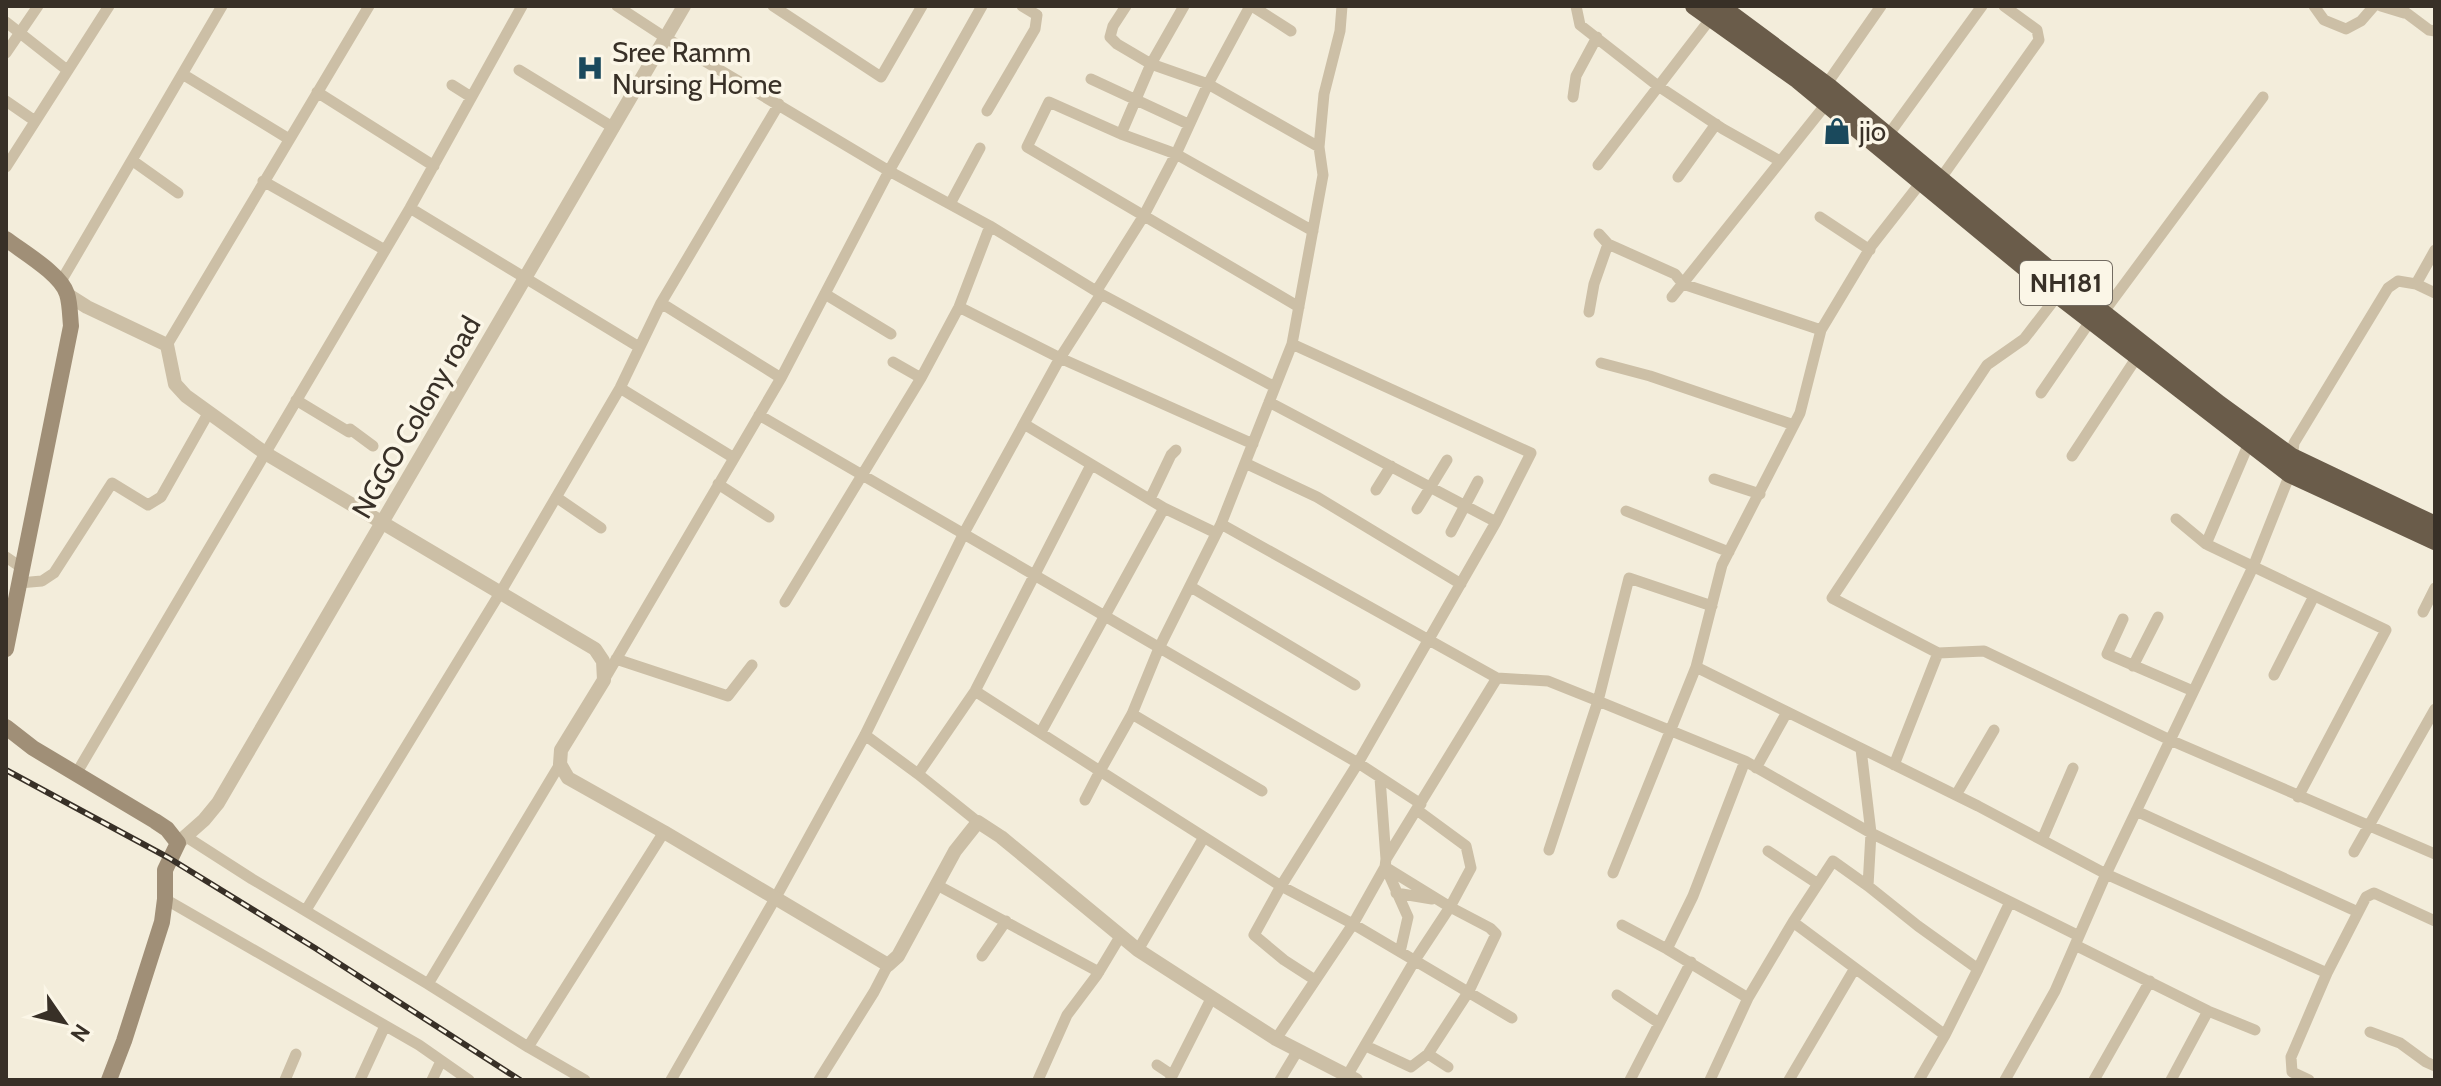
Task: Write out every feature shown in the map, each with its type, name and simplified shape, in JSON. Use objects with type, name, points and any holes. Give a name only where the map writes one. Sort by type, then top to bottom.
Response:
[{"type":"highway","name":"NH181","points":[[1694,6],[1720,10],[1826,93],[2097,317],[2219,404],[2291,466],[2435,525]]},
{"type":"highway","name":"NH181","points":[[1826,93],[1889,134],[1931,180],[2058,295],[2097,317],[2137,357],[2249,443],[2435,541]]},
{"type":"main road","points":[[6,239],[52,274],[64,289],[71,326],[6,649]]},
{"type":"main road","points":[[6,727],[33,748],[182,840],[165,870],[162,922],[109,1080]]},
{"type":"street","points":[[6,53],[38,6]]},
{"type":"street","points":[[6,167],[109,6]]},
{"type":"street","points":[[167,345],[87,307],[64,289],[222,6]]},
{"type":"street","points":[[369,6],[167,345],[175,384],[186,396],[265,453],[595,649],[603,661],[604,680]]},
{"type":"street","points":[[76,774],[410,208],[522,6]]},
{"type":"street","points":[[617,6],[889,171],[990,226],[1099,292],[1275,387]]},
{"type":"street","name":"NGGO Colony road","points":[[182,840],[218,803],[684,6]]},
{"type":"street","points":[[773,6],[881,77],[922,6]]},
{"type":"street","points":[[428,984],[560,764],[561,750],[781,378],[889,171],[982,6]]},
{"type":"street","points":[[987,111],[1035,29],[1037,15],[1022,6]]},
{"type":"street","points":[[1126,6],[1110,37],[1117,44],[1151,64],[1208,84],[1319,147]]},
{"type":"street","points":[[1121,134],[1151,64],[1184,6]]},
{"type":"street","points":[[671,1080],[865,735],[964,533],[1060,358],[1143,217],[1208,84],[1251,6],[1291,31]]},
{"type":"street","points":[[1085,800],[1132,714],[1159,648],[1219,528],[1292,344],[1323,175],[1319,147],[1324,94],[1340,31],[1342,6]]},
{"type":"street","points":[[1576,6],[1580,25],[1658,86],[1780,161]]},
{"type":"street","points":[[1672,297],[1780,161],[1881,6]]},
{"type":"street","points":[[1889,134],[1982,6]]},
{"type":"street","points":[[1613,873],[1696,667],[1722,565],[1800,413],[1821,330],[1870,250],[1931,180],[2039,40],[2037,30],[2004,6]]},
{"type":"street","points":[[2314,6],[2324,20],[2346,29],[2361,21],[2374,6]]},
{"type":"street","points":[[2381,6],[2408,15]]},
{"type":"street","points":[[2398,6],[2429,30],[2435,31]]},
{"type":"street","points":[[1598,165],[1720,10]]},
{"type":"street","points":[[6,22],[67,70]]},
{"type":"street","points":[[1573,97],[1576,76],[1597,37]]},
{"type":"street","points":[[519,70],[614,128]]},
{"type":"street","points":[[184,75],[289,139]]},
{"type":"street","points":[[1091,79],[1188,124]]},
{"type":"street","points":[[452,85],[471,97]]},
{"type":"street","points":[[317,92],[434,166]]},
{"type":"street","points":[[2041,393],[2263,97]]},
{"type":"street","points":[[6,101],[35,121]]},
{"type":"street","points":[[1299,307],[1027,147],[1049,102],[1176,154],[1313,231]]},
{"type":"street","points":[[306,910],[500,593],[620,388],[661,303],[779,104]]},
{"type":"street","points":[[1678,177],[1716,124]]},
{"type":"street","points":[[950,204],[980,148]]},
{"type":"street","points":[[133,161],[178,193]]},
{"type":"street","points":[[263,181],[385,250]]},
{"type":"street","points":[[410,208],[639,347]]},
{"type":"street","points":[[1820,217],[1870,250]]},
{"type":"street","points":[[785,602],[921,378],[959,307],[990,226]]},
{"type":"street","points":[[1589,312],[1604,239],[1675,274],[1683,284],[1821,330]]},
{"type":"street","points":[[2416,284],[2435,250]]},
{"type":"street","points":[[2005,1080],[2055,991],[2106,874],[2253,567],[2291,466],[2294,443],[2388,288],[2398,281],[2416,284],[2435,293]]},
{"type":"street","points":[[825,294],[891,334]]},
{"type":"street","points":[[2058,295],[2024,339],[1987,365],[1832,598],[1938,653],[1984,651],[2170,740],[2435,854]]},
{"type":"street","points":[[661,303],[781,378]]},
{"type":"street","points":[[959,307],[1060,358],[1253,444]]},
{"type":"street","points":[[1292,344],[1531,453],[1429,640],[1254,935],[1315,980]]},
{"type":"street","points":[[2072,456],[2137,357]]},
{"type":"street","points":[[893,362],[921,378]]},
{"type":"street","points":[[1601,363],[1662,380],[1794,425]]},
{"type":"street","points":[[620,388],[734,458]]},
{"type":"street","points":[[296,400],[349,432],[350,429],[373,446]]},
{"type":"street","points":[[1269,402],[1496,522]]},
{"type":"street","points":[[6,557],[21,576],[42,581],[54,573],[112,483],[148,505],[161,497],[209,412]]},
{"type":"street","points":[[759,415],[1358,763],[1466,846],[1471,868],[1445,904],[1351,1078],[1276,1039],[1138,950],[1001,837],[865,735]]},
{"type":"street","points":[[1024,424],[1164,508],[1219,528],[1497,678],[1548,681],[1750,764],[1871,833],[2010,902],[2150,981],[2208,1011],[2255,1030]]},
{"type":"street","points":[[2206,544],[2249,443]]},
{"type":"street","points":[[1150,499],[1176,450]]},
{"type":"street","points":[[1417,509],[1447,460]]},
{"type":"street","points":[[1245,463],[1317,497],[1461,584]]},
{"type":"street","points":[[918,774],[975,691],[1091,465]]},
{"type":"street","points":[[1376,490],[1391,466]]},
{"type":"street","points":[[1714,479],[1760,494]]},
{"type":"street","points":[[1451,532],[1478,481]]},
{"type":"street","points":[[718,484],[769,517]]},
{"type":"street","points":[[556,497],[601,528]]},
{"type":"street","points":[[1041,732],[1164,508]]},
{"type":"street","points":[[1626,511],[1729,552]]},
{"type":"street","points":[[2176,519],[2206,544],[2386,630],[2298,797]]},
{"type":"street","points":[[1549,850],[1598,701],[1629,578],[1712,606]]},
{"type":"street","points":[[1191,587],[1355,685]]},
{"type":"street","points":[[2423,612],[2435,588]]},
{"type":"street","points":[[2274,675],[2314,596]]},
{"type":"street","points":[[2133,666],[2158,617]]},
{"type":"street","points":[[2123,619],[2107,654],[2193,691]]},
{"type":"street","points":[[1894,765],[1938,653]]},
{"type":"street","points":[[616,659],[728,696],[752,665]]},
{"type":"street","points":[[1696,667],[1956,795],[2106,874],[2327,973]]},
{"type":"street","points":[[1276,1039],[1353,924],[1497,678]]},
{"type":"street","points":[[975,691],[1281,886],[1353,924],[1512,1018]]},
{"type":"street","points":[[2354,852],[2435,709]]},
{"type":"street","points":[[1667,949],[1750,764],[1787,712]]},
{"type":"street","points":[[1132,714],[1262,791]]},
{"type":"street","points":[[1956,795],[1994,730]]},
{"type":"street","points":[[1861,749],[1871,833],[1868,886]]},
{"type":"street","points":[[560,764],[568,778],[888,965]]},
{"type":"street","points":[[2042,840],[2073,768]]},
{"type":"street","points":[[1380,778],[1386,863],[1408,917],[1400,952]]},
{"type":"street","points":[[2136,811],[2358,912]]},
{"type":"street","points":[[819,1080],[888,965],[898,956],[955,851],[978,822]]},
{"type":"street","points":[[528,1047],[664,832]]},
{"type":"street","points":[[1138,950],[1204,837]]},
{"type":"street","points":[[182,840],[306,910],[585,1080]]},
{"type":"street","points":[[1768,851],[1818,884]]},
{"type":"street","points":[[1710,1080],[1748,998],[1833,861],[1978,969]]},
{"type":"street","points":[[1366,1046],[1411,1067],[1428,1054],[1469,991],[1496,934],[1445,904],[1386,863]]},
{"type":"street","points":[[937,885],[1099,972]]},
{"type":"street","points":[[1396,893],[1445,904]]},
{"type":"street","points":[[2309,1080],[2290,1076],[2291,1057],[2327,973],[2366,897],[2374,893],[2435,921]]},
{"type":"street","points":[[165,899],[385,1026],[469,1080]]},
{"type":"street","points":[[1919,1080],[1945,1035],[2010,902]]},
{"type":"street","points":[[982,956],[1006,921]]},
{"type":"street","points":[[1793,922],[1945,1035]]},
{"type":"street","points":[[1622,925],[1691,962],[1748,998]]},
{"type":"street","points":[[1038,1080],[1067,1015],[1099,972],[1121,935]]},
{"type":"street","points":[[1630,1080],[1691,962]]},
{"type":"street","points":[[1792,1079],[1855,968]]},
{"type":"street","points":[[2094,1080],[2150,981]]},
{"type":"street","points":[[1617,995],[1659,1023]]},
{"type":"street","points":[[1157,1065],[1171,1078],[1211,999]]},
{"type":"street","points":[[2171,1080],[2208,1011]]},
{"type":"street","points":[[360,1080],[385,1026]]},
{"type":"street","points":[[2370,1032],[2400,1043],[2435,1066]]},
{"type":"street","points":[[1280,1080],[1298,1050]]},
{"type":"street","points":[[285,1080],[296,1054]]},
{"type":"street","points":[[1428,1054],[1448,1067]]},
{"type":"street","points":[[432,1080],[441,1061]]},
{"type":"railway","points":[[6,770],[169,858],[520,1080]]},
{"type":"place","name":"Sree Ramm Nursing Home","points":[[590,68]]},
{"type":"place","name":"jio","points":[[1837,131]]}]
